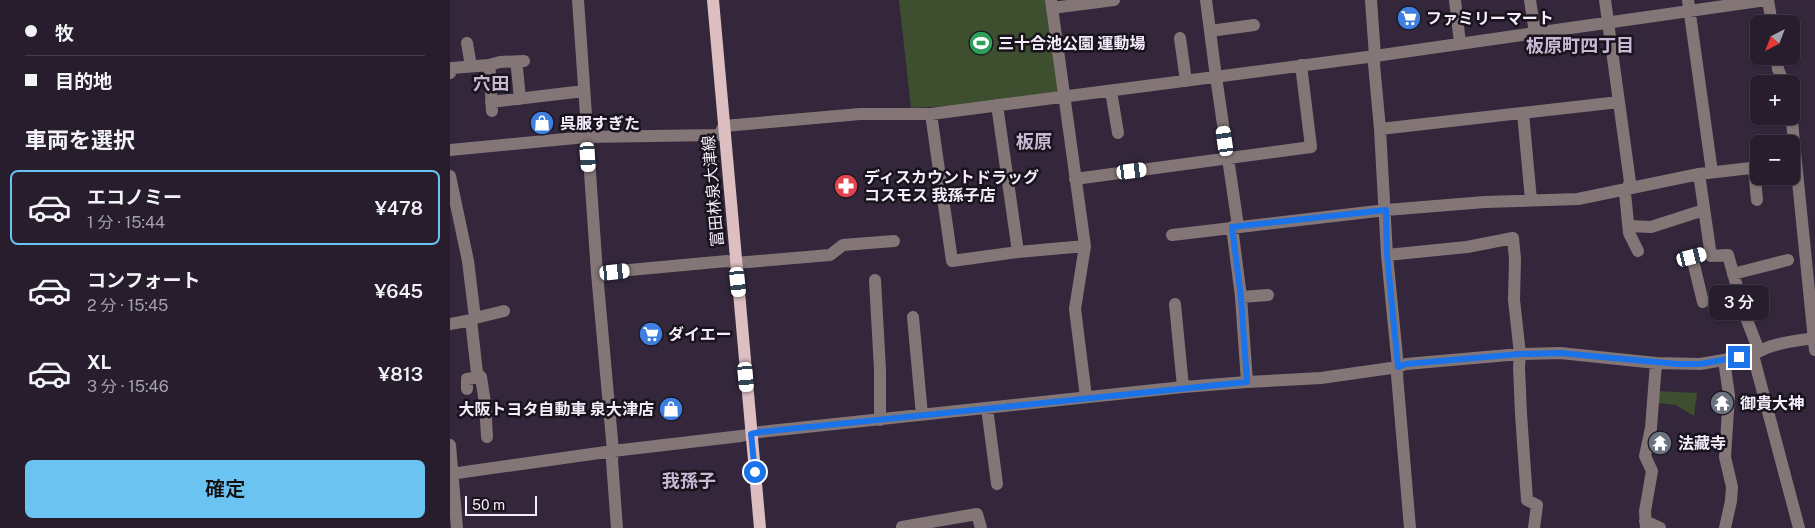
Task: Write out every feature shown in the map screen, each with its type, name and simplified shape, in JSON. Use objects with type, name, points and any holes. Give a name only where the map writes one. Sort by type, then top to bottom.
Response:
[{"type":"main road","name":"富田林泉大津線","points":[[713,0],[760,528]]},
{"type":"street","points":[[578,0],[586,137],[613,451],[612,461],[617,528]]},
{"type":"street","points":[[1086,397],[1075,309],[1085,246],[1051,4],[1114,0]]},
{"type":"street","points":[[1206,0],[1228,158],[1247,382]]},
{"type":"street","points":[[1371,0],[1374,64],[1386,210],[1387,255],[1398,367],[1397,375],[1410,528]]},
{"type":"street","points":[[1455,0],[1460,43]]},
{"type":"street","points":[[1530,0],[1535,33]]},
{"type":"street","points":[[1605,0],[1630,182],[1625,193],[1629,226],[1631,238],[1638,251]]},
{"type":"street","points":[[450,150],[586,137],[720,135],[724,126],[860,114],[931,114],[1375,56],[1608,22],[1688,6],[1767,0],[1770,15]]},
{"type":"street","points":[[1688,6],[1706,173],[1704,210],[1710,252],[1711,256],[1728,255],[1756,353],[1799,528]]},
{"type":"street","points":[[1210,30],[1254,25]]},
{"type":"street","points":[[1180,38],[1186,81]]},
{"type":"street","points":[[467,43],[471,66]]},
{"type":"street","points":[[450,73],[452,68],[500,62],[521,64],[520,99]]},
{"type":"street","points":[[489,64],[492,81],[490,90],[492,107],[520,99],[584,92]]},
{"type":"street","points":[[1075,179],[1311,147],[1301,65]]},
{"type":"street","points":[[1111,90],[1118,133]]},
{"type":"street","points":[[1380,129],[1619,102]]},
{"type":"street","points":[[997,106],[1018,252]]},
{"type":"street","points":[[1523,113],[1531,200]]},
{"type":"street","points":[[931,114],[952,260],[1085,246]]},
{"type":"street","points":[[1172,235],[1235,226],[1386,210],[1531,200],[1578,199],[1706,173],[1750,169]]},
{"type":"street","points":[[450,176],[468,260],[477,373],[481,377],[487,437]]},
{"type":"street","points":[[1757,185],[1757,200]]},
{"type":"street","points":[[452,474],[751,434],[1183,387],[1321,378],[1398,367],[1406,364],[1520,354],[1577,354],[1656,363],[1700,364],[1756,353],[1788,342],[1814,343],[1797,185]]},
{"type":"street","points":[[1629,226],[1651,227],[1704,210]]},
{"type":"street","points":[[1387,255],[1467,247],[1513,238],[1516,259],[1514,300],[1520,354],[1521,414],[1527,500],[1537,506],[1534,528]]},
{"type":"street","points":[[597,274],[727,261],[736,263],[830,255],[843,245],[894,241]]},
{"type":"street","points":[[1703,302],[1688,258],[1710,252]]},
{"type":"street","points":[[1733,274],[1788,260]]},
{"type":"street","points":[[878,286],[884,369],[880,420]]},
{"type":"street","points":[[1241,297],[1268,295]]},
{"type":"street","points":[[1175,304],[1183,387]]},
{"type":"street","points":[[450,324],[504,311]]},
{"type":"street","points":[[913,318],[922,415]]},
{"type":"street","points":[[1724,360],[1729,395],[1725,457],[1732,487],[1725,528]]},
{"type":"street","points":[[1656,363],[1651,428],[1645,456],[1652,471],[1645,511],[1646,524],[1660,528]]},
{"type":"street","points":[[467,389],[467,379],[481,377]]},
{"type":"street","points":[[987,408],[990,469],[997,484]]},
{"type":"street","points":[[450,445],[457,528]]},
{"type":"street","points":[[902,528],[977,514],[981,528]]},
{"type":"green space","points":[[899,0],[1046,0],[1058,90],[1056,92],[949,106],[911,108]]},
{"type":"green space","points":[[1658,391],[1697,393],[1694,416],[1676,405],[1657,403]]},
{"type":"place","name":"ファミリーマート","points":[[1409,18]]},
{"type":"place","name":"三十合池公園 運動場","points":[[981,43]]},
{"type":"place","name":"呉服すぎた","points":[[542,123]]},
{"type":"place","name":"ディスカウントドラッグ コスモス 我孫子店","points":[[846,186]]},
{"type":"place","name":"ダイエー","points":[[651,334]]},
{"type":"place","name":"御貴大神","points":[[1722,403]]},
{"type":"place","name":"大阪トヨタ自動車 泉大津店","points":[[671,409]]},
{"type":"place","name":"法藏寺","points":[[1660,443]]},
{"type":"district","name":"板原町四丁目","points":[[1580,45]]},
{"type":"district","name":"穴田","points":[[491,83]]},
{"type":"district","name":"板原","points":[[1034,141]]},
{"type":"district","name":"我孫子","points":[[689,480]]},
{"type":"route","points":[[755,472],[751,434],[760,432],[1183,387],[1247,382],[1241,297],[1232,227],[1386,210],[1387,255],[1398,367],[1406,364],[1520,354],[1577,354],[1677,364],[1700,364],[1739,357]]}]
